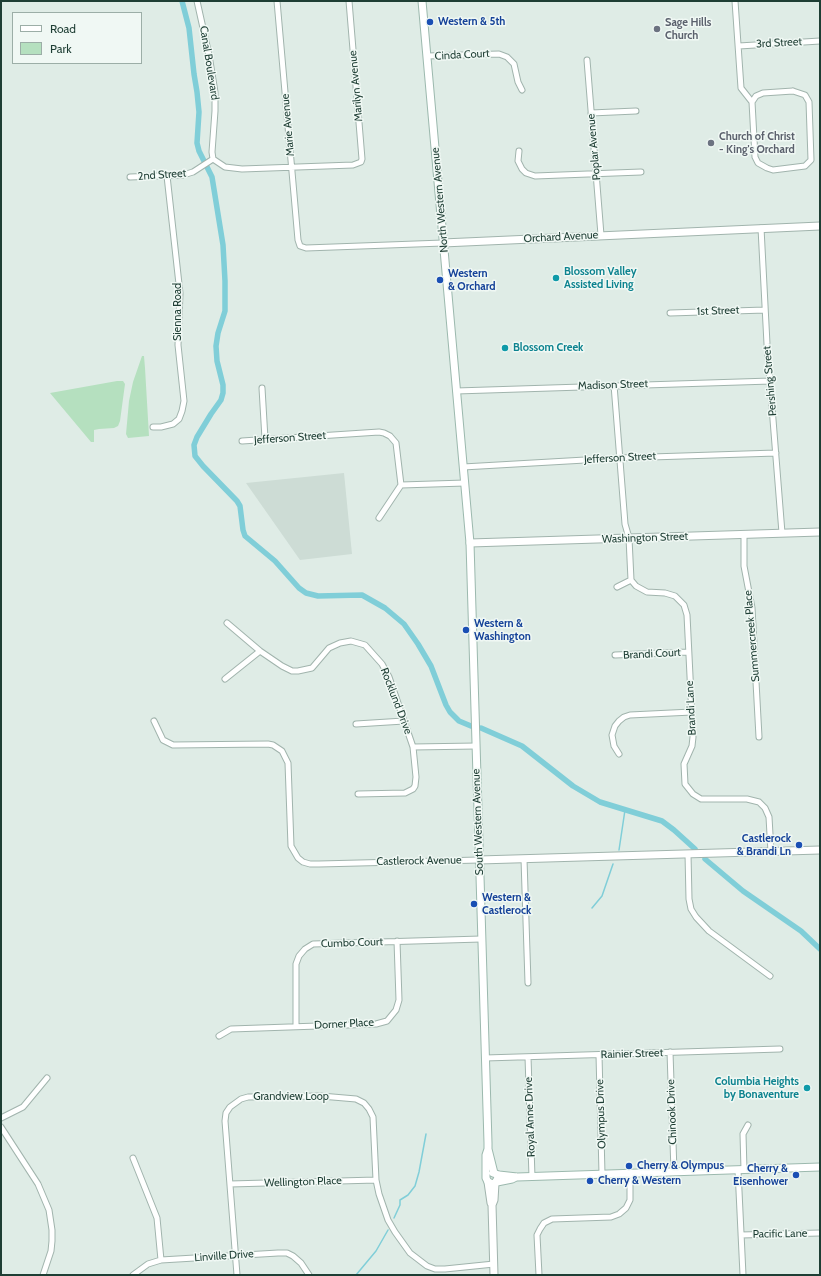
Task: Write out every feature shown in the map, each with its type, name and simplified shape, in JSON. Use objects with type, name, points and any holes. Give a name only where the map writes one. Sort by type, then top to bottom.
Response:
[{"type":"main road","name":"North Western Avenue","points":[[422,1],[470,543]]},
{"type":"main road","name":"Orchard Avenue","points":[[443,243],[820,226]]},
{"type":"main road","name":"Washington Street","points":[[470,543],[820,532]]},
{"type":"main road","name":"South Western Avenue","points":[[470,543],[488,1149],[486,1155],[493,1178],[490,1200],[492,1205],[494,1275]]},
{"type":"main road","name":"Castlerock Avenue","points":[[480,860],[820,850]]},
{"type":"main road","points":[[493,1178],[820,1167]]},
{"type":"street","name":"Canal Boulevard","points":[[198,1],[215,92],[212,152],[213,159]]},
{"type":"street","name":"Marie Avenue","points":[[277,1],[298,240],[299,245],[302,247]]},
{"type":"street","name":"Marilyn Avenue","points":[[291,167],[353,165],[360,163],[362,159],[349,1]]},
{"type":"street","points":[[735,1],[741,88],[752,102],[756,157],[758,163],[763,167],[773,170],[800,168],[809,164],[812,155],[809,102],[807,97],[802,93],[793,91],[763,93],[756,96],[752,102]]},
{"type":"street","name":"3rd Street","points":[[739,46],[820,41]]},
{"type":"street","name":"Cinda Court","points":[[427,56],[494,53],[504,55],[514,64],[518,82],[522,90]]},
{"type":"street","name":"Poplar Avenue","points":[[587,60],[601,235]]},
{"type":"street","points":[[591,113],[636,111]]},
{"type":"street","points":[[519,150],[518,161],[522,169],[530,175],[535,176],[641,172]]},
{"type":"street","name":"2nd Street","points":[[130,177],[167,176],[193,172],[213,159]]},
{"type":"street","points":[[213,159],[225,167],[242,169],[291,167]]},
{"type":"street","name":"Sienna Road","points":[[153,427],[168,426],[179,419],[184,401],[178,345],[180,293],[167,176]]},
{"type":"street","name":"Pershing Street","points":[[761,228],[765,310],[782,533]]},
{"type":"street","name":"Orchard Avenue","points":[[302,247],[314,248],[443,243]]},
{"type":"street","name":"1st Street","points":[[670,313],[765,310]]},
{"type":"street","name":"Madison Street","points":[[456,391],[770,381]]},
{"type":"street","points":[[614,385],[625,524],[629,538],[631,580],[617,587]]},
{"type":"street","points":[[262,388],[266,440]]},
{"type":"street","name":"Jefferson Street","points":[[242,441],[379,432],[384,433],[390,436],[396,443],[401,485]]},
{"type":"street","name":"Jefferson Street","points":[[463,467],[620,458],[776,453]]},
{"type":"street","points":[[379,518],[401,485],[465,484]]},
{"type":"street","name":"Summercreek Place","points":[[744,534],[744,566],[752,608],[760,737]]},
{"type":"street","name":"Brandi Lane","points":[[631,580],[636,586],[644,591],[672,595],[683,603],[687,614],[693,744],[684,761],[683,768],[684,780],[687,788],[696,797],[706,800],[747,799],[759,802],[765,808],[769,817],[771,852]]},
{"type":"street","name":"Rocklund Drive","points":[[227,623],[260,651],[286,669],[292,671],[312,668],[330,648],[346,641],[352,641],[365,645],[382,664],[389,677],[414,748],[476,746]]},
{"type":"street","points":[[224,679],[260,651]]},
{"type":"street","name":"Brandi Court","points":[[615,655],[688,652]]},
{"type":"street","points":[[619,754],[614,746],[612,736],[615,726],[624,717],[630,715],[692,712]]},
{"type":"street","name":"Castlerock Avenue","points":[[154,721],[163,740],[173,745],[268,744],[273,745],[282,751],[288,762],[291,846],[298,858],[303,862],[310,864],[337,864],[480,860]]},
{"type":"street","points":[[356,724],[404,721]]},
{"type":"street","points":[[358,794],[405,793],[413,789],[415,786],[416,777],[414,748]]},
{"type":"street","points":[[688,854],[689,899],[696,917],[709,931],[770,976]]},
{"type":"street","points":[[524,858],[528,983]]},
{"type":"street","name":"Cumbo Court","points":[[296,1026],[296,964],[299,956],[305,949],[313,944],[482,939]]},
{"type":"street","name":"Dorner Place","points":[[219,1036],[231,1029],[376,1024],[387,1021],[396,1010],[398,1000],[397,941]]},
{"type":"street","name":"Rainier Street","points":[[485,1058],[780,1049]]},
{"type":"street","name":"Chinook Drive","points":[[670,1052],[674,1172]]},
{"type":"street","name":"Olympus Drive","points":[[599,1055],[602,1174]]},
{"type":"street","name":"Royal Anne Drive","points":[[528,1057],[532,1177]]},
{"type":"street","points":[[1,1118],[23,1107],[47,1078]]},
{"type":"street","name":"Grandview Loop","points":[[237,1275],[225,1120],[226,1113],[235,1102],[248,1097],[321,1096],[356,1099],[364,1103],[373,1117],[376,1180],[383,1206],[392,1226],[410,1253],[419,1262],[435,1269],[494,1264]]},
{"type":"street","points":[[744,1275],[741,1235],[741,1170],[743,1134],[748,1125]]},
{"type":"street","points":[[1,1127],[46,1199],[52,1230],[52,1241],[51,1251],[43,1275]]},
{"type":"street","points":[[132,1158],[157,1218],[161,1260]]},
{"type":"street","points":[[539,1275],[537,1235],[544,1223],[552,1219],[611,1217],[619,1214],[626,1208],[630,1200],[630,1173]]},
{"type":"street","name":"Wellington Place","points":[[230,1184],[376,1180]]},
{"type":"street","name":"Pacific Lane","points":[[741,1235],[820,1233]]},
{"type":"street","name":"Linville Drive","points":[[133,1275],[148,1264],[161,1260],[269,1253],[287,1253],[293,1256],[302,1263],[309,1275]]},
{"type":"shaded area","points":[[344,473],[352,554],[300,560],[246,483]]},
{"type":"green space","points":[[142,356],[144,356],[149,436],[128,438],[126,434],[129,401],[133,382]]},
{"type":"green space","points":[[123,381],[125,384],[120,421],[118,426],[114,428],[94,430],[94,442],[91,442],[50,393]]},
{"type":"waterway","points":[[182,1],[189,28],[197,92],[199,112],[197,143],[199,151],[212,177],[223,245],[225,281],[225,311],[218,333],[216,346],[217,361],[223,385],[223,393],[221,400],[197,437],[194,445],[195,456],[237,501],[240,506],[245,536],[275,561],[299,588],[306,593],[318,596],[362,595],[385,608],[404,624],[431,666],[450,712],[459,721],[471,726]]},
{"type":"waterway","points":[[481,728],[522,746],[573,786],[600,802],[662,821],[695,849]]},
{"type":"waterway","points":[[619,850],[625,810]]},
{"type":"waterway","points":[[705,859],[743,891],[801,931],[820,949]]},
{"type":"waterway","points":[[592,908],[602,896],[613,864]]},
{"type":"waterway","points":[[394,1218],[400,1205],[400,1200],[408,1195],[415,1186],[426,1134]]},
{"type":"waterway","points":[[356,1275],[376,1251],[388,1230]]},
{"type":"place","name":"Western & 5th","points":[[430,22]]},
{"type":"place","name":"Sage Hills Church","points":[[657,29]]},
{"type":"place","name":"Church of Christ - King's Orchard","points":[[711,143]]},
{"type":"place","name":"Blossom Valley Assisted Living","points":[[556,278]]},
{"type":"place","name":"Western & Orchard","points":[[440,280]]},
{"type":"place","name":"Blossom Creek","points":[[505,348]]},
{"type":"place","name":"Western & Washington","points":[[466,630]]},
{"type":"place","name":"Castlerock & Brandi Ln","points":[[799,845]]},
{"type":"place","name":"Western & Castlerock","points":[[474,904]]},
{"type":"place","name":"Columbia Heights by Bonaventure","points":[[807,1088]]},
{"type":"place","name":"Cherry & Olympus","points":[[629,1166]]},
{"type":"place","name":"Cherry & Eisenhower","points":[[796,1175]]},
{"type":"place","name":"Cherry & Western","points":[[590,1181]]}]
